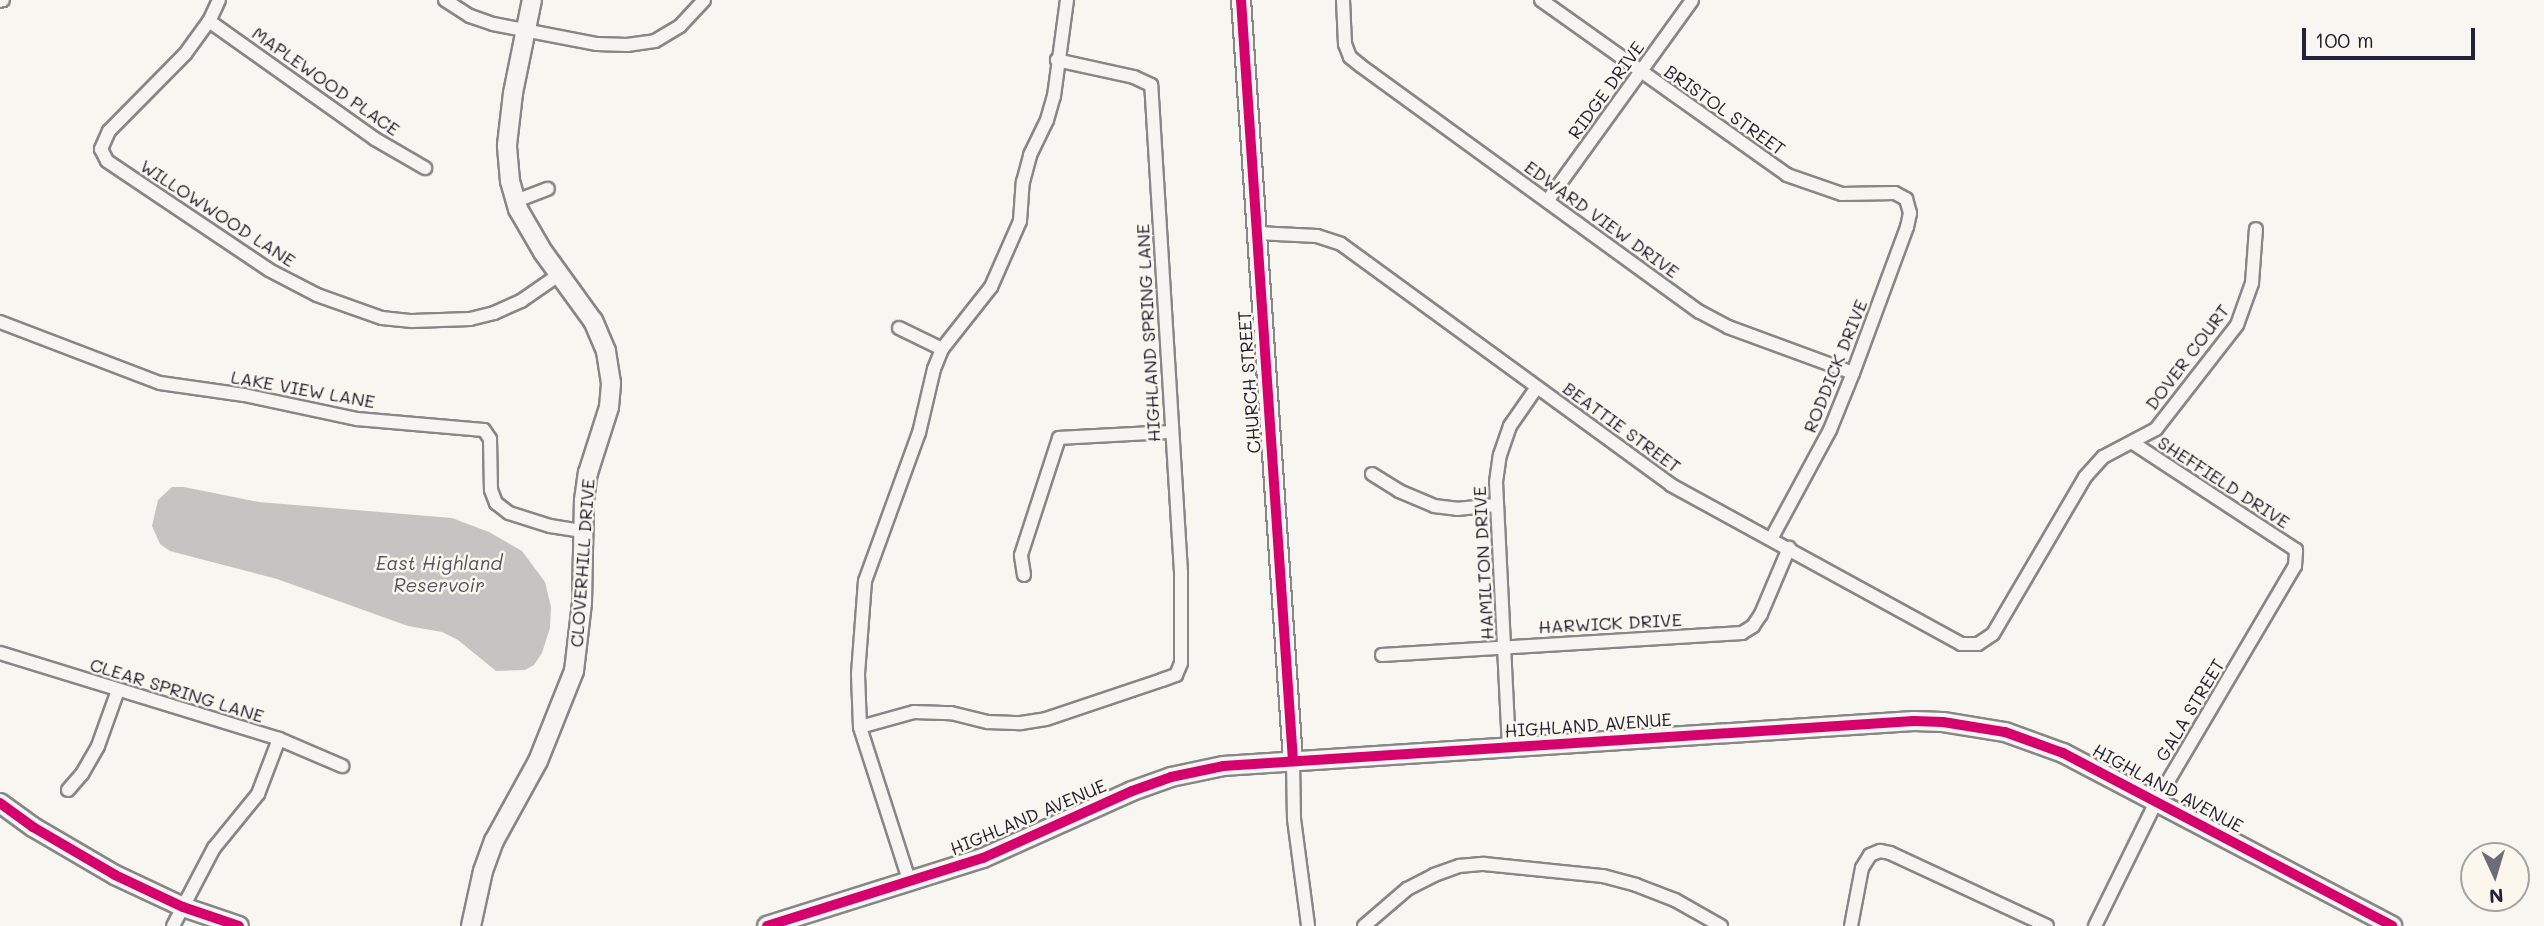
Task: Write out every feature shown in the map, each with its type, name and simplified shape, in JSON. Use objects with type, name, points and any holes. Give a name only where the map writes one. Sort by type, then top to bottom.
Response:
[{"type":"main road","name":"CLOVERHILL DRIVE","points":[[471,926],[483,871],[494,841],[538,761],[574,671],[582,603],[583,531],[588,473],[609,407],[611,383],[606,351],[593,321],[543,252],[516,201],[507,145],[532,0]]},
{"type":"main road","name":"CHURCH STREET","points":[[1241,0],[1293,761]]},
{"type":"main road","name":"HIGHLAND AVENUE","points":[[767,926],[983,858],[1132,791],[1171,777],[1223,766],[1877,722],[1943,722],[2005,732],[2036,742],[2157,800],[2391,926]]},
{"type":"main road","points":[[0,803],[33,827],[115,875],[183,907],[239,926]]},
{"type":"street","points":[[209,20],[219,0]]},
{"type":"street","points":[[445,0],[470,16],[597,44],[627,45],[655,41],[680,26],[704,0]]},
{"type":"street","points":[[909,883],[860,727],[857,704],[858,660],[865,581],[919,433],[934,369],[942,349],[992,286],[1010,251],[1020,221],[1023,182],[1030,155],[1047,120],[1054,96],[1067,0]]},
{"type":"street","name":"EDWARD VIEW DRIVE","points":[[1343,0],[1345,44],[1350,57],[1699,312],[1728,327],[1853,373]]},
{"type":"street","name":"BRISTOL STREET","points":[[1541,0],[1787,175],[1842,194],[1895,193],[1906,200]]},
{"type":"street","name":"RIDGE DRIVE","points":[[1548,200],[1692,0]]},
{"type":"street","name":"WILLOWWOOD LANE","points":[[209,20],[185,54],[109,131],[101,149],[107,161],[269,270],[317,295],[382,318],[412,321],[470,319],[494,313],[521,301],[560,274]]},
{"type":"street","name":"MAPLEWOOD PLACE","points":[[209,20],[375,139],[425,168]]},
{"type":"street","name":"HIGHLAND SPRING LANE","points":[[860,727],[914,712],[951,713],[988,722],[1021,723],[1046,719],[1176,675],[1181,663],[1181,572],[1151,85],[1134,77],[1057,60]]},
{"type":"street","points":[[516,201],[548,189]]},
{"type":"street","name":"RODDICK DRIVE","points":[[1771,539],[1830,429],[1853,373],[1907,226],[1910,212],[1906,200]]},
{"type":"street","name":"DOVER COURT","points":[[1978,644],[1993,634],[2085,477],[2103,457],[2156,429],[2237,325],[2252,283],[2256,229]]},
{"type":"street","name":"BEATTIE STREET","points":[[1256,233],[1317,236],[1342,244],[1671,485],[1961,643],[1978,644]]},
{"type":"street","name":"LAKE VIEW LANE","points":[[0,322],[160,383],[244,395],[357,419],[484,430],[491,439],[491,490],[496,503],[509,513],[550,526],[583,531]]},
{"type":"street","points":[[899,328],[942,349]]},
{"type":"street","name":"HAMILTON DRIVE","points":[[1509,748],[1496,505],[1500,455],[1510,426],[1537,387]]},
{"type":"street","points":[[1024,575],[1021,555],[1059,438],[1171,432]]},
{"type":"street","name":"SHEFFIELD DRIVE","points":[[2133,443],[2296,550]]},
{"type":"street","points":[[1372,474],[1399,491],[1434,506],[1457,509],[1496,505]]},
{"type":"street","name":"HARWICK DRIVE","points":[[1382,654],[1742,633],[1753,626],[1761,614],[1789,548]]},
{"type":"street","name":"GALA STREET","points":[[2095,926],[2157,800],[2295,566],[2296,550]]},
{"type":"street","name":"CLEAR SPRING LANE","points":[[0,653],[279,739],[342,766]]},
{"type":"street","points":[[68,790],[82,774],[98,746],[118,690]]},
{"type":"street","points":[[173,926],[214,848],[258,794],[279,739]]},
{"type":"street","name":"CHURCH STREET","points":[[1293,761],[1294,819],[1308,926]]},
{"type":"street","points":[[1851,926],[1862,868],[1870,855],[1880,851],[1890,853],[2047,926]]},
{"type":"street","points":[[1364,926],[1407,889],[1434,875],[1459,866],[1484,864],[1591,875],[1636,885],[1675,900],[1721,926]]},
{"type":"water","name":"East Highland Reservoir","points":[[172,487],[259,502],[452,518],[489,532],[522,551],[545,582],[551,607],[550,628],[542,653],[534,665],[525,670],[496,671],[458,640],[442,632],[408,626],[277,579],[170,551],[160,544],[152,526],[158,500]]},
{"type":"cycle path","points":[[1241,0],[1293,761]]},
{"type":"cycle path","points":[[767,926],[983,858],[1132,791],[1171,777],[1223,766],[1914,721],[1943,722],[2005,732],[2063,753],[2392,926]]},
{"type":"cycle path","points":[[0,803],[33,827],[115,875],[183,907],[239,926]]}]
